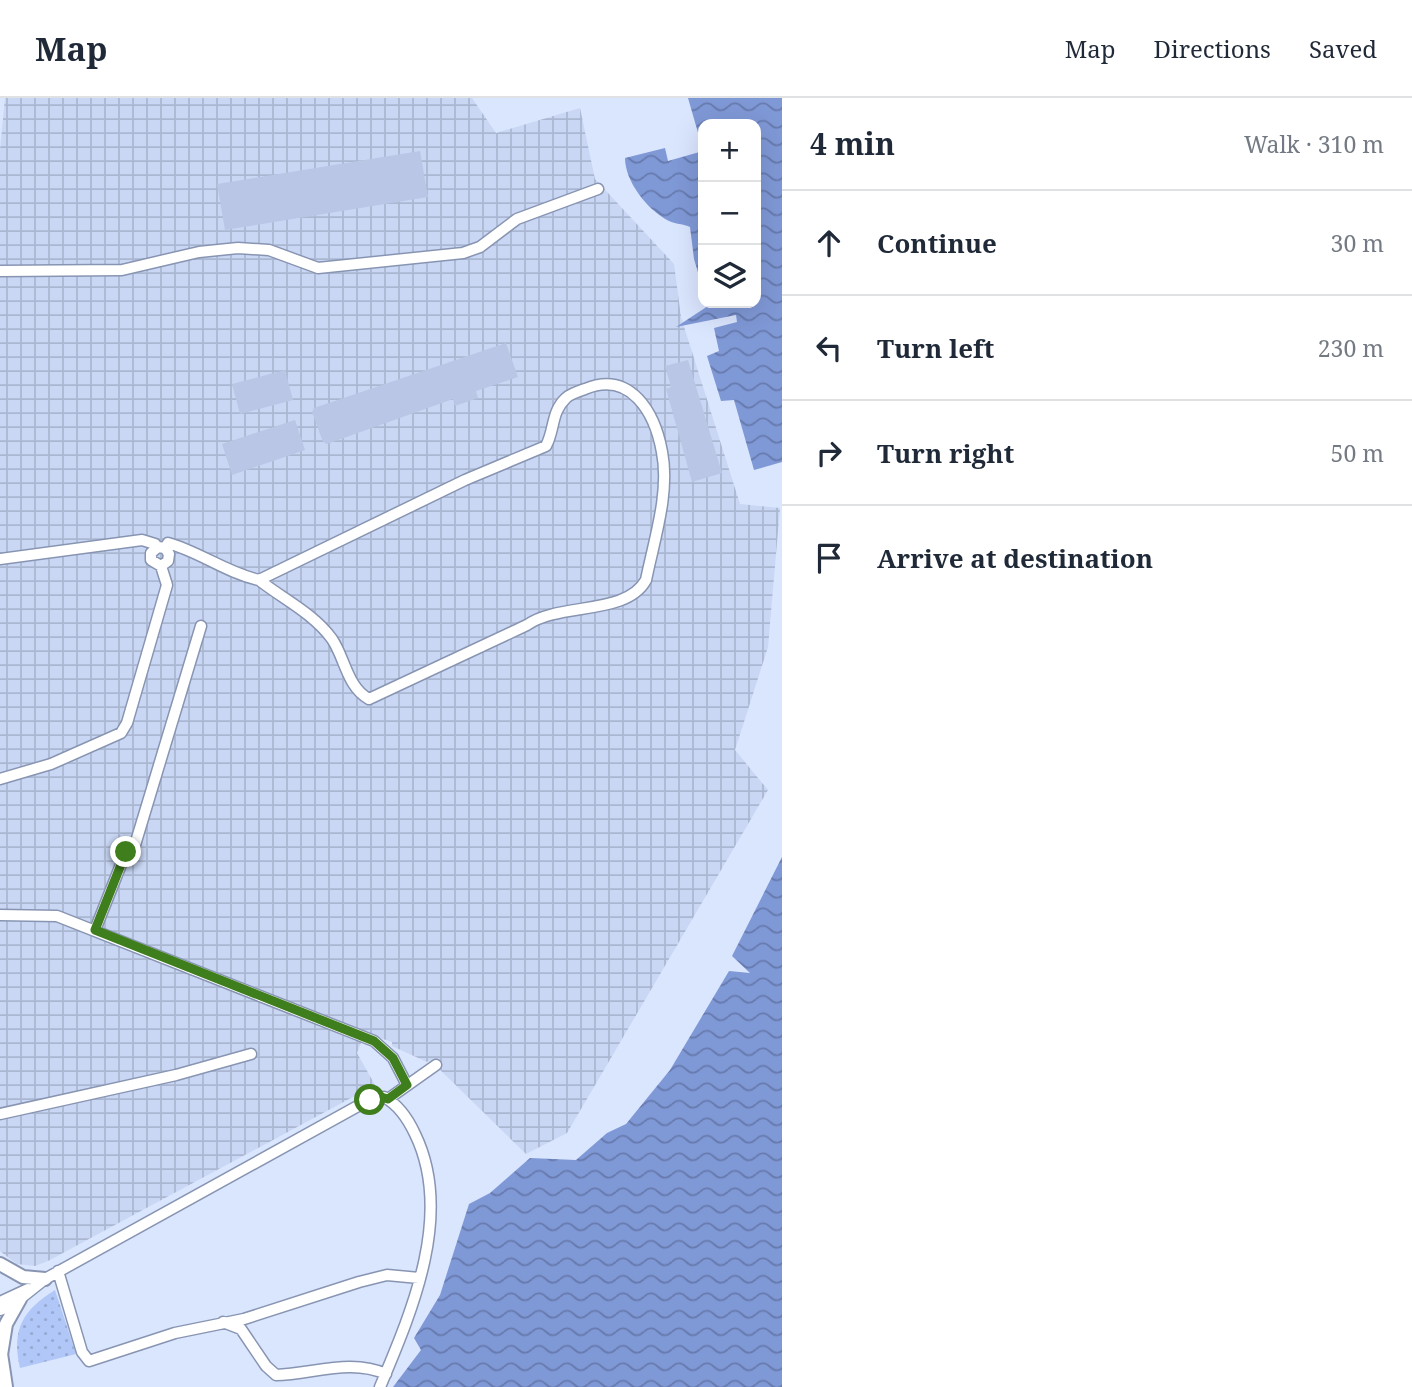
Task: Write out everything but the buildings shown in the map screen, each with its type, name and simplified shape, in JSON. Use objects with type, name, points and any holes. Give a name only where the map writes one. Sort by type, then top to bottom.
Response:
[{"type":"main road","points":[[0,1264],[23,1277],[45,1279]]},
{"type":"main road","points":[[6,1387],[1,1358],[6,1324],[24,1294]]},
{"type":"main road","points":[[0,1381],[6,1387]]},
{"type":"street","points":[[0,271],[122,270],[199,252],[238,248],[269,250],[318,268],[463,253],[480,247],[517,219],[598,189]]},
{"type":"street","points":[[0,559],[142,540],[259,580],[289,598],[331,638],[353,685],[369,699],[517,630],[541,615],[621,601],[640,591],[646,580],[663,488],[663,453],[651,413],[639,397],[620,387],[603,382],[587,388],[566,397],[552,418],[553,434],[546,446],[465,480],[259,580]]},
{"type":"street","points":[[0,779],[51,764],[121,733],[167,585],[160,566],[151,560],[160,545]]},
{"type":"street","points":[[95,930],[126,852],[135,845],[201,626]]},
{"type":"street","points":[[0,915],[57,916],[374,1041],[393,1058],[407,1085]]},
{"type":"street","points":[[0,1114],[176,1075],[251,1054]]},
{"type":"street","points":[[388,1099],[436,1065]]},
{"type":"street","points":[[0,1310],[58,1271],[367,1101],[379,1097],[388,1099],[413,1131],[430,1178],[429,1223],[419,1278],[408,1318],[380,1387]]},
{"type":"street","points":[[58,1271],[82,1352],[89,1361],[222,1321],[244,1319],[387,1275],[419,1278]]},
{"type":"street","points":[[0,1302],[24,1294]]},
{"type":"street","points":[[222,1321],[241,1329],[266,1366],[276,1375],[349,1366],[369,1366],[386,1374]]},
{"type":"shaded area","points":[[5,98],[472,98],[496,133],[580,108],[595,179],[674,264],[681,317],[740,504],[780,508],[768,647],[735,750],[768,790],[567,1133],[526,1154],[430,1060],[427,1062],[392,1046],[392,1042],[365,1033],[357,1053],[375,1085],[48,1261],[35,1266],[17,1264],[0,1251],[0,150]]},
{"type":"shaded area","points":[[55,1290],[76,1354],[20,1368],[17,1342],[22,1322],[35,1305]]},
{"type":"water","points":[[688,98],[782,98],[782,462],[754,470],[734,400],[721,401],[707,356],[719,351],[714,328],[737,322],[736,315],[676,327],[705,308],[761,308],[761,119],[698,119],[698,133]]},
{"type":"water","points":[[665,148],[668,161],[698,152],[698,272],[690,227],[669,221],[645,202],[633,185],[625,158]]},
{"type":"water","points":[[782,857],[782,1387],[393,1387],[421,1350],[414,1338],[440,1295],[469,1204],[490,1193],[530,1158],[576,1160],[607,1133],[626,1124],[670,1070],[729,971],[750,973],[732,956]]},
{"type":"route","points":[[126,852],[95,930],[374,1041],[393,1058],[407,1085],[388,1099],[381,1097],[370,1100]]}]
